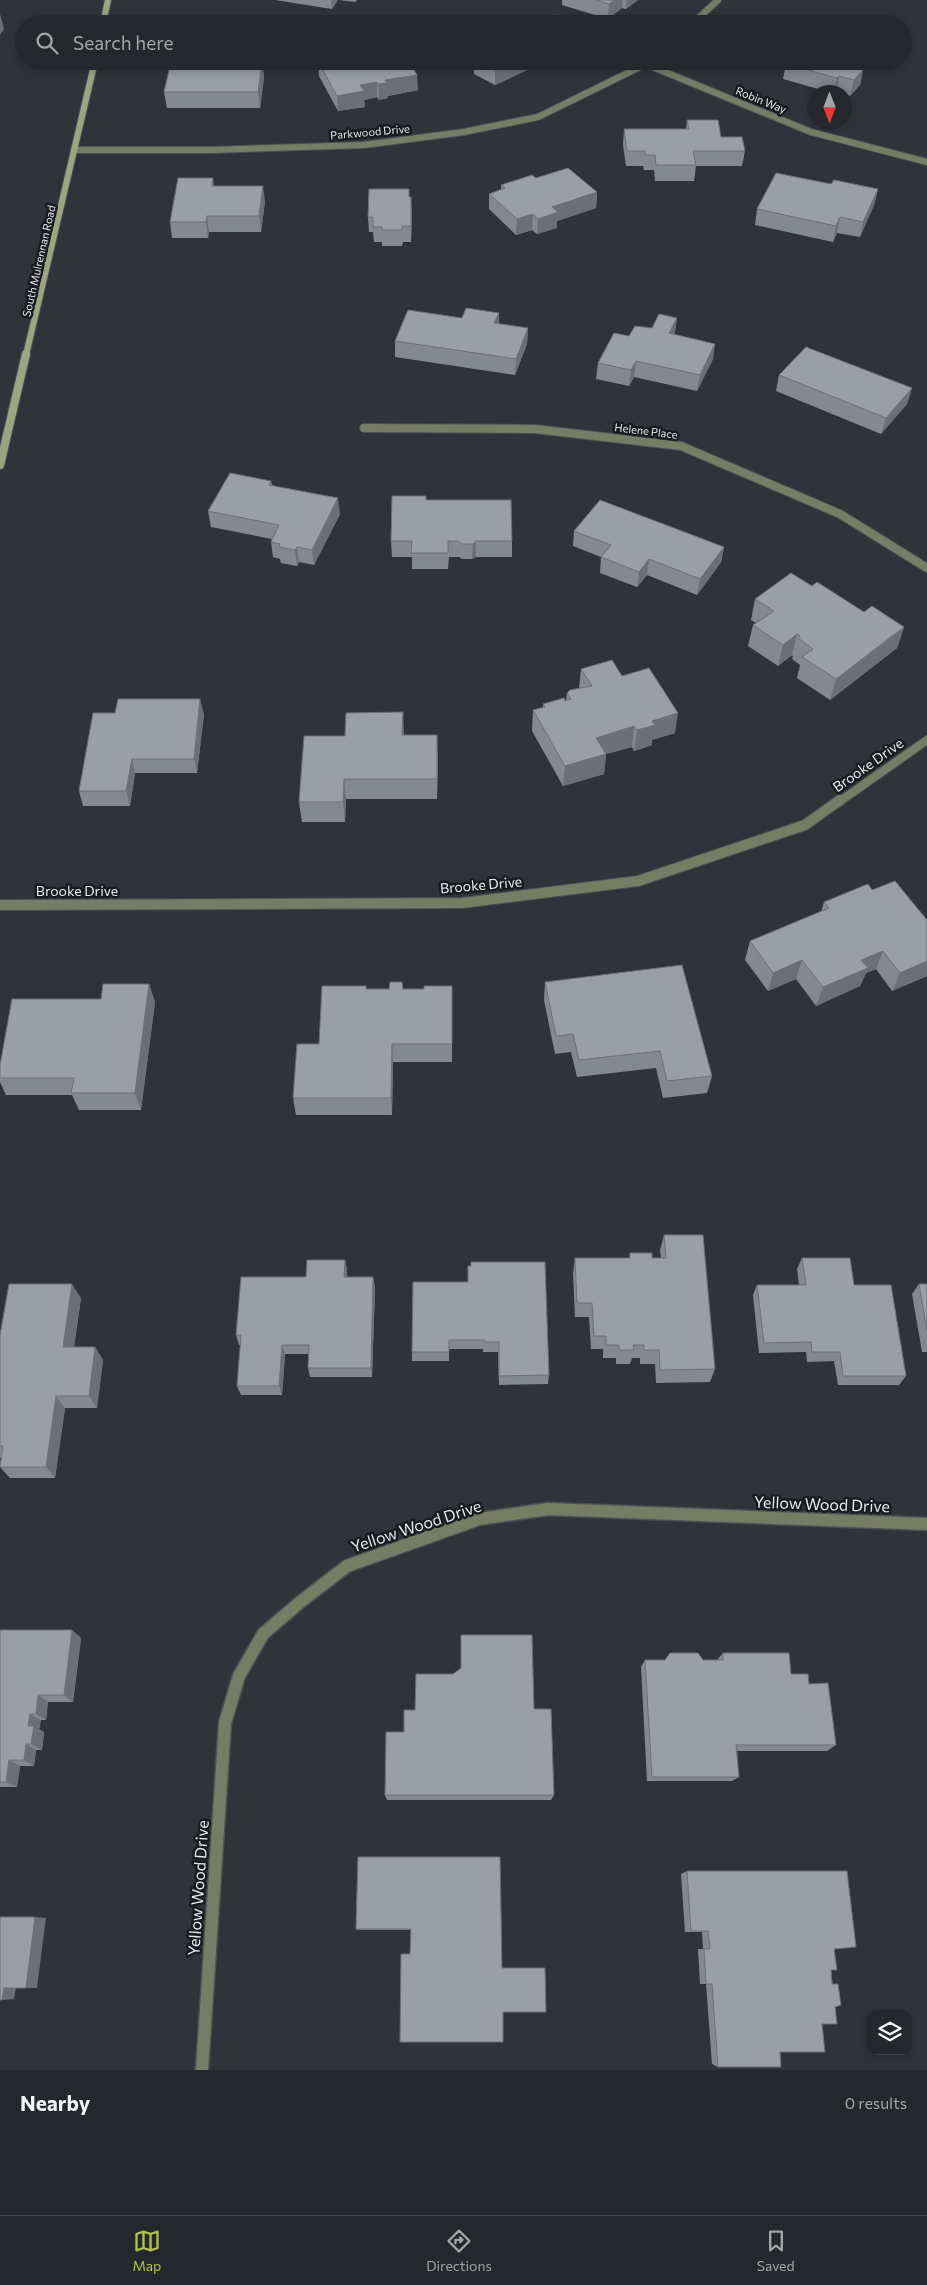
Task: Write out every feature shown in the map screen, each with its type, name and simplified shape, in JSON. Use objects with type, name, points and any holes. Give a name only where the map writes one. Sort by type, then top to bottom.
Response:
[{"type":"street","points":[[105,15],[108,0]]},
{"type":"street","points":[[702,15],[718,0]]},
{"type":"street","name":"South Mulrennan Road","points":[[0,465],[76,150],[93,70]]},
{"type":"street","name":"Parkwood Drive","points":[[76,150],[212,150],[364,145],[464,132],[538,117],[635,70]]},
{"type":"street","name":"Robin Way","points":[[666,70],[812,132],[927,162]]},
{"type":"street","name":"Helene Place","points":[[364,428],[535,429],[681,446],[840,514],[927,568]]},
{"type":"street","name":"Brooke Drive","points":[[0,905],[462,903],[638,881],[805,826],[927,740]]},
{"type":"street","name":"Yellow Wood Drive","points":[[202,2070],[225,1723],[239,1676],[263,1634],[346,1566],[479,1519],[548,1509],[927,1527]]},
{"type":"building","points":[[596,0],[614,0],[609,4]]},
{"type":"building","points":[[169,70],[261,70],[258,92],[164,92]]},
{"type":"building","points":[[323,70],[414,70],[417,75],[385,80],[387,83],[378,84],[377,82],[360,85],[364,91],[337,96]]},
{"type":"building","points":[[808,70],[863,70],[854,80],[839,76],[837,78]]},
{"type":"building","points":[[687,120],[718,120],[721,137],[742,137],[745,151],[693,151],[696,165],[656,165],[655,155],[645,155],[645,151],[627,151],[624,129],[689,129]]},
{"type":"building","points":[[568,168],[597,192],[552,207],[558,212],[538,219],[533,214],[517,219],[489,194],[505,188],[501,185],[532,175],[536,178]]},
{"type":"building","points":[[776,173],[831,184],[834,180],[878,189],[863,222],[840,217],[836,226],[757,209]]},
{"type":"building","points":[[178,178],[213,178],[212,186],[263,186],[259,216],[207,216],[206,222],[170,222]]},
{"type":"building","points":[[369,189],[409,189],[409,197],[411,197],[411,226],[402,226],[402,230],[382,230],[382,227],[373,227],[373,217],[368,217]]},
{"type":"building","points":[[466,308],[499,313],[494,323],[528,328],[516,359],[395,341],[408,310],[462,318]]},
{"type":"building","points":[[659,314],[677,318],[669,333],[715,344],[700,375],[636,361],[631,370],[598,363],[614,333],[629,336],[635,326],[652,328]]},
{"type":"building","points":[[806,347],[912,388],[886,418],[779,375]]},
{"type":"building","points":[[230,473],[271,481],[269,485],[338,498],[312,550],[297,547],[295,550],[279,547],[280,544],[271,542],[279,525],[208,511]]},
{"type":"building","points":[[392,496],[426,496],[426,500],[511,500],[512,541],[476,541],[473,544],[462,544],[458,541],[448,541],[448,553],[411,553],[412,541],[391,541]]},
{"type":"building","points":[[600,500],[724,547],[700,579],[649,559],[639,572],[601,557],[611,545],[574,531]]},
{"type":"building","points":[[791,573],[812,586],[817,582],[864,612],[872,606],[904,627],[836,679],[802,657],[813,649],[798,638],[800,636],[797,634],[783,645],[753,625],[774,611],[755,599]]},
{"type":"building","points":[[612,660],[622,676],[649,668],[678,713],[652,721],[655,725],[637,730],[634,726],[596,738],[606,754],[565,766],[533,710],[545,707],[543,704],[564,698],[565,701],[571,699],[567,693],[570,690],[592,686],[581,669]]},
{"type":"building","points":[[118,699],[200,699],[194,759],[132,759],[126,791],[79,791],[93,713],[115,713]]},
{"type":"building","points":[[403,712],[402,735],[437,735],[437,779],[344,779],[343,802],[299,802],[304,736],[345,736],[346,713]]},
{"type":"building","points":[[895,881],[927,920],[927,961],[900,973],[883,951],[861,960],[868,968],[823,987],[802,960],[773,973],[750,941],[829,908],[824,902],[868,884],[872,890]]},
{"type":"building","points":[[682,965],[712,1076],[667,1081],[660,1051],[579,1060],[573,1034],[556,1036],[545,982]]},
{"type":"building","points":[[390,982],[402,982],[403,989],[424,989],[424,986],[452,986],[452,1044],[392,1044],[391,1098],[293,1098],[297,1044],[319,1044],[322,986],[366,986],[366,989],[389,989]]},
{"type":"building","points":[[103,984],[149,984],[135,1093],[71,1093],[74,1078],[0,1078],[0,1065],[12,999],[101,999]]},
{"type":"building","points":[[664,1235],[703,1235],[715,1369],[660,1370],[659,1350],[644,1350],[644,1345],[633,1345],[634,1350],[619,1350],[619,1345],[606,1345],[606,1336],[594,1336],[592,1303],[577,1303],[575,1258],[630,1258],[630,1253],[652,1253],[652,1258],[666,1258]]},
{"type":"building","points":[[802,1258],[850,1258],[854,1285],[891,1285],[906,1376],[843,1376],[840,1352],[812,1352],[811,1342],[764,1343],[757,1285],[806,1285]]},
{"type":"building","points":[[307,1260],[345,1260],[344,1277],[373,1277],[371,1368],[308,1368],[309,1345],[282,1345],[279,1386],[237,1386],[241,1335],[236,1335],[241,1277],[306,1277]]},
{"type":"building","points":[[471,1262],[545,1262],[549,1375],[499,1376],[499,1342],[449,1340],[449,1352],[412,1352],[413,1282],[468,1282],[468,1266],[471,1266]]},
{"type":"building","points":[[9,1284],[72,1284],[63,1347],[95,1347],[89,1396],[56,1396],[46,1467],[0,1467],[3,1446],[0,1446],[0,1335]]},
{"type":"building","points":[[919,1284],[927,1284],[927,1331]]},
{"type":"building","points":[[0,1630],[72,1630],[64,1695],[38,1695],[36,1714],[30,1714],[28,1726],[34,1726],[31,1744],[26,1744],[24,1760],[9,1760],[6,1782],[0,1782]]},
{"type":"building","points":[[461,1635],[532,1635],[534,1709],[551,1709],[554,1795],[385,1795],[386,1732],[404,1732],[404,1710],[415,1710],[416,1674],[453,1674],[461,1668]]},
{"type":"building","points":[[670,1653],[698,1653],[703,1660],[723,1660],[723,1653],[789,1653],[791,1674],[808,1674],[809,1684],[828,1683],[836,1745],[736,1745],[739,1777],[652,1777],[645,1660],[665,1660]]},
{"type":"building","points":[[358,1857],[500,1857],[502,1968],[545,1968],[546,2012],[503,2012],[503,2042],[400,2042],[401,1954],[410,1954],[411,1929],[356,1929]]},
{"type":"building","points":[[687,1871],[847,1871],[856,1947],[834,1949],[837,1970],[831,1970],[832,1984],[838,1984],[841,2005],[835,2007],[837,2024],[822,2024],[825,2052],[780,2052],[781,2067],[718,2067],[712,1984],[706,1984],[704,1949],[710,1949],[708,1931],[691,1931]]},
{"type":"building","points":[[0,1917],[35,1917],[26,1988],[4,1988],[2,2000],[0,2000]]}]
